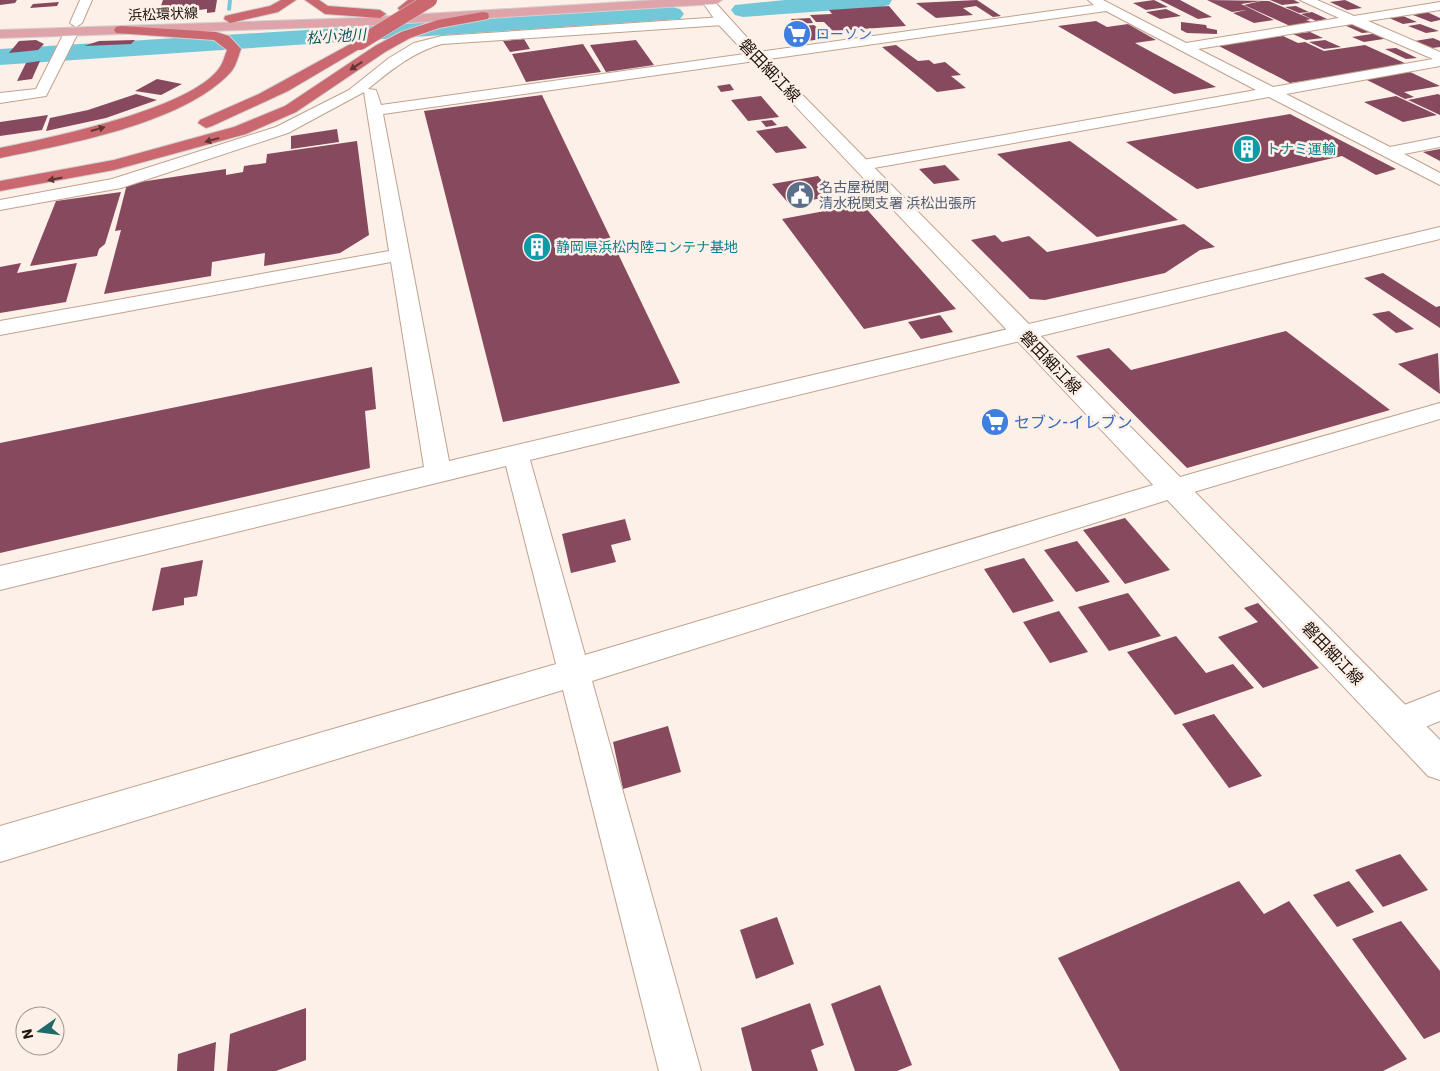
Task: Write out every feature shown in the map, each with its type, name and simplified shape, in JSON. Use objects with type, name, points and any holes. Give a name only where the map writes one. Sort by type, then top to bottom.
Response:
[{"type":"highway","points":[[230,18],[274,9],[290,0]]},
{"type":"highway","points":[[311,0],[325,10],[380,14]]},
{"type":"highway","points":[[190,125],[225,104],[282,78],[416,0]]},
{"type":"highway","points":[[0,177],[76,161],[190,125],[232,114],[290,86],[430,0]]},
{"type":"highway","points":[[0,186],[53,180],[146,158],[222,137],[275,117],[315,94],[397,39],[451,22],[482,16]]},
{"type":"highway","points":[[0,153],[73,137],[176,104],[227,72],[234,59],[234,49],[224,39],[206,35],[121,30]]},
{"type":"highway","points":[[0,157],[63,150],[153,129]]},
{"type":"main road","name":"浜松環状線","points":[[0,34],[74,27],[230,18],[380,14],[624,0]]},
{"type":"main road","name":"浜松環状線","points":[[0,26],[121,30],[349,23],[482,16],[707,0]]},
{"type":"street","points":[[0,98],[41,93],[86,0]]},
{"type":"street","name":"磐田細江線","points":[[707,0],[719,10],[756,56],[1440,764]]},
{"type":"street","points":[[1306,0],[1440,56]]},
{"type":"street","points":[[374,110],[756,56],[1101,3],[1440,180]]},
{"type":"street","points":[[1185,47],[1440,6]]},
{"type":"street","points":[[0,205],[115,184],[282,130],[354,93],[394,61],[419,46],[442,40],[719,10]]},
{"type":"street","points":[[863,165],[1440,62]]},
{"type":"street","points":[[369,81],[438,473]]},
{"type":"street","points":[[1387,153],[1440,142]]},
{"type":"street","points":[[0,578],[1440,233]]},
{"type":"street","points":[[0,328],[399,254]]},
{"type":"street","points":[[0,844],[575,672],[1173,489],[1440,411]]},
{"type":"street","points":[[516,454],[680,1071]]},
{"type":"street","points":[[1401,722],[1440,706]]},
{"type":"building","points":[[0,0],[17,0],[15,3],[0,5]]},
{"type":"building","points":[[163,0],[217,0],[215,12],[207,13],[207,9],[167,14],[168,10],[159,11]]},
{"type":"building","points":[[977,0],[1001,16],[993,17],[976,6],[963,8],[973,15],[936,18],[916,3]]},
{"type":"building","points":[[1154,0],[1168,7],[1146,10],[1133,3]]},
{"type":"building","points":[[1160,0],[1180,0],[1212,17],[1198,19]]},
{"type":"building","points":[[1207,0],[1269,1],[1311,19],[1306,20],[1312,22],[1290,26],[1244,5],[1261,1],[1241,4],[1274,20],[1254,23],[1233,13],[1246,10],[1232,12]]},
{"type":"building","points":[[1270,0],[1294,0],[1300,3],[1282,5]]},
{"type":"building","points":[[1345,0],[1362,8],[1347,10],[1330,2]]},
{"type":"building","points":[[59,2],[57,6],[30,8],[33,4]]},
{"type":"building","points":[[889,6],[906,26],[833,31],[824,22],[816,22],[810,15],[832,14],[829,10]]},
{"type":"building","points":[[1296,6],[1309,12],[1299,13],[1285,7]]},
{"type":"building","points":[[1166,9],[1181,16],[1160,19],[1146,12]]},
{"type":"building","points":[[1312,12],[1327,19],[1316,21],[1301,14]]},
{"type":"building","points":[[1427,12],[1440,18],[1440,20],[1431,22],[1413,15]]},
{"type":"building","points":[[1403,16],[1417,22],[1403,24],[1389,18]]},
{"type":"building","points":[[810,18],[813,23],[794,24],[791,19]]},
{"type":"building","points":[[1096,21],[1107,27],[1128,24],[1156,40],[1135,43],[1216,87],[1174,94],[1058,26]]},
{"type":"building","points":[[1181,22],[1206,25],[1207,28],[1217,30],[1217,34],[1187,33],[1181,30]]},
{"type":"building","points":[[1353,23],[1373,32],[1362,33],[1342,24]]},
{"type":"building","points":[[1420,24],[1439,31],[1426,33],[1408,26]]},
{"type":"building","points":[[814,25],[829,38],[807,41],[793,27]]},
{"type":"building","points":[[1310,32],[1323,38],[1306,40],[1293,34]]},
{"type":"building","points":[[1378,33],[1390,38],[1364,42],[1352,37]]},
{"type":"building","points":[[1283,36],[1298,43],[1305,42],[1324,51],[1365,45],[1409,65],[1290,83],[1217,45]]},
{"type":"building","points":[[1433,38],[1440,41],[1440,47],[1432,48],[1415,41]]},
{"type":"building","points":[[524,39],[530,49],[510,52],[503,41]]},
{"type":"building","points":[[36,40],[44,44],[38,50],[9,53],[19,41]]},
{"type":"building","points":[[135,40],[131,44],[84,46],[99,41]]},
{"type":"building","points":[[636,40],[654,65],[606,72],[590,45]]},
{"type":"building","points":[[1325,40],[1341,47],[1324,49],[1309,42]]},
{"type":"building","points":[[583,44],[601,72],[526,82],[512,54]]},
{"type":"building","points":[[896,45],[918,61],[929,60],[934,64],[945,62],[961,75],[951,76],[966,88],[937,92],[882,47]]},
{"type":"building","points":[[1396,48],[1417,58],[1406,59],[1385,49]]},
{"type":"building","points":[[40,61],[32,79],[17,81],[26,63]]},
{"type":"building","points":[[1410,72],[1440,86],[1404,92],[1414,97],[1405,99],[1365,79]]},
{"type":"building","points":[[157,79],[182,84],[161,95],[135,91]]},
{"type":"building","points":[[730,84],[734,90],[721,92],[717,86]]},
{"type":"building","points":[[136,94],[157,100],[106,118],[46,131],[50,118],[88,110]]},
{"type":"building","name":"静岡県浜松内陸コンテナ基地","points":[[542,95],[680,383],[503,422],[424,111]]},
{"type":"building","points":[[1440,95],[1440,115],[1408,100]]},
{"type":"building","points":[[761,96],[779,117],[748,121],[731,100]]},
{"type":"building","points":[[1396,96],[1437,115],[1403,122],[1364,102]]},
{"type":"building","name":"トナミ運輸","points":[[1290,114],[1396,169],[1376,175],[1342,156],[1197,189],[1126,142]]},
{"type":"building","points":[[48,115],[42,130],[0,136],[0,122]]},
{"type":"building","points":[[772,120],[777,125],[766,127],[761,121]]},
{"type":"building","points":[[787,126],[807,148],[776,153],[756,131]]},
{"type":"building","points":[[337,129],[339,142],[291,149],[291,136]]},
{"type":"building","points":[[357,141],[369,235],[340,253],[264,266],[265,253],[212,262],[211,276],[104,294],[121,230],[115,231],[127,184],[226,169],[226,175],[243,172],[244,166],[266,163],[267,154]]},
{"type":"building","points":[[1070,141],[1178,220],[1097,237],[997,154]]},
{"type":"building","points":[[1440,149],[1440,161],[1423,152]]},
{"type":"building","points":[[945,165],[960,180],[934,184],[919,169]]},
{"type":"building","points":[[818,176],[834,196],[789,204],[772,184]]},
{"type":"building","points":[[121,192],[105,244],[99,249],[97,256],[30,266],[56,201]]},
{"type":"building","points":[[862,204],[956,309],[864,329],[782,219]]},
{"type":"building","points":[[1184,224],[1215,247],[1200,250],[1165,273],[1045,300],[1030,299],[971,240],[995,235],[1002,242],[1029,236],[1047,252]]},
{"type":"building","points":[[21,263],[17,273],[77,263],[66,302],[0,313],[0,267]]},
{"type":"building","points":[[1383,273],[1436,307],[1440,306],[1440,328],[1364,278]]},
{"type":"building","points":[[1389,311],[1414,329],[1396,333],[1372,314]]},
{"type":"building","points":[[940,315],[953,332],[921,339],[908,322]]},
{"type":"building","points":[[1286,331],[1390,410],[1187,468],[1076,356],[1109,348],[1131,370]]},
{"type":"building","points":[[1438,353],[1440,394],[1398,364]]},
{"type":"building","points":[[372,367],[376,409],[365,411],[370,468],[0,553],[0,443]]},
{"type":"building","points":[[1125,518],[1170,570],[1125,584],[1083,530]]},
{"type":"building","points":[[625,519],[631,540],[611,545],[616,562],[571,573],[562,534]]},
{"type":"building","points":[[1077,541],[1110,582],[1076,592],[1044,550]]},
{"type":"building","points":[[1024,558],[1054,601],[1013,613],[984,569]]},
{"type":"building","points":[[203,560],[197,596],[184,598],[184,605],[152,611],[161,568]]},
{"type":"building","points":[[1128,593],[1161,636],[1109,651],[1078,607]]},
{"type":"building","points":[[1258,603],[1319,668],[1263,688],[1218,637],[1258,622],[1244,608]]},
{"type":"building","points":[[1059,611],[1088,652],[1050,663],[1023,622]]},
{"type":"building","points":[[1176,636],[1206,673],[1233,664],[1254,688],[1175,715],[1127,652]]},
{"type":"building","points":[[1214,714],[1262,776],[1229,788],[1182,724]]},
{"type":"building","points":[[668,726],[681,772],[623,789],[613,742]]},
{"type":"building","points":[[1400,854],[1428,890],[1383,907],[1355,870]]},
{"type":"building","points":[[1239,881],[1264,914],[1289,901],[1407,1059],[1383,1071],[1120,1071],[1058,958]]},
{"type":"building","points":[[1349,881],[1374,912],[1337,927],[1313,895]]},
{"type":"building","points":[[777,917],[794,964],[756,979],[740,930]]},
{"type":"building","points":[[1401,921],[1440,971],[1440,1032],[1424,1039],[1352,939]]},
{"type":"building","points":[[880,985],[912,1065],[897,1071],[855,1071],[831,1004]]},
{"type":"building","points":[[810,1003],[824,1045],[811,1050],[818,1071],[752,1071],[741,1028]]},
{"type":"building","points":[[306,1008],[306,1060],[276,1071],[227,1071],[230,1034]]},
{"type":"building","points":[[216,1042],[214,1071],[177,1071],[178,1054]]},
{"type":"waterway","points":[[229,10],[230,0]]},
{"type":"waterway","name":"松小池川","points":[[743,10],[881,0]]},
{"type":"waterway","name":"松小池川","points":[[0,57],[672,14]]},
{"type":"place","name":"ローソン","points":[[797,34]]},
{"type":"place","name":"トナミ運輸","points":[[1247,149]]},
{"type":"place","name":"名古屋税関 清水税関支署 浜松出張所","points":[[800,195]]},
{"type":"place","name":"静岡県浜松内陸コンテナ基地","points":[[537,247]]},
{"type":"place","name":"セブン-イレブン","points":[[995,422]]}]
